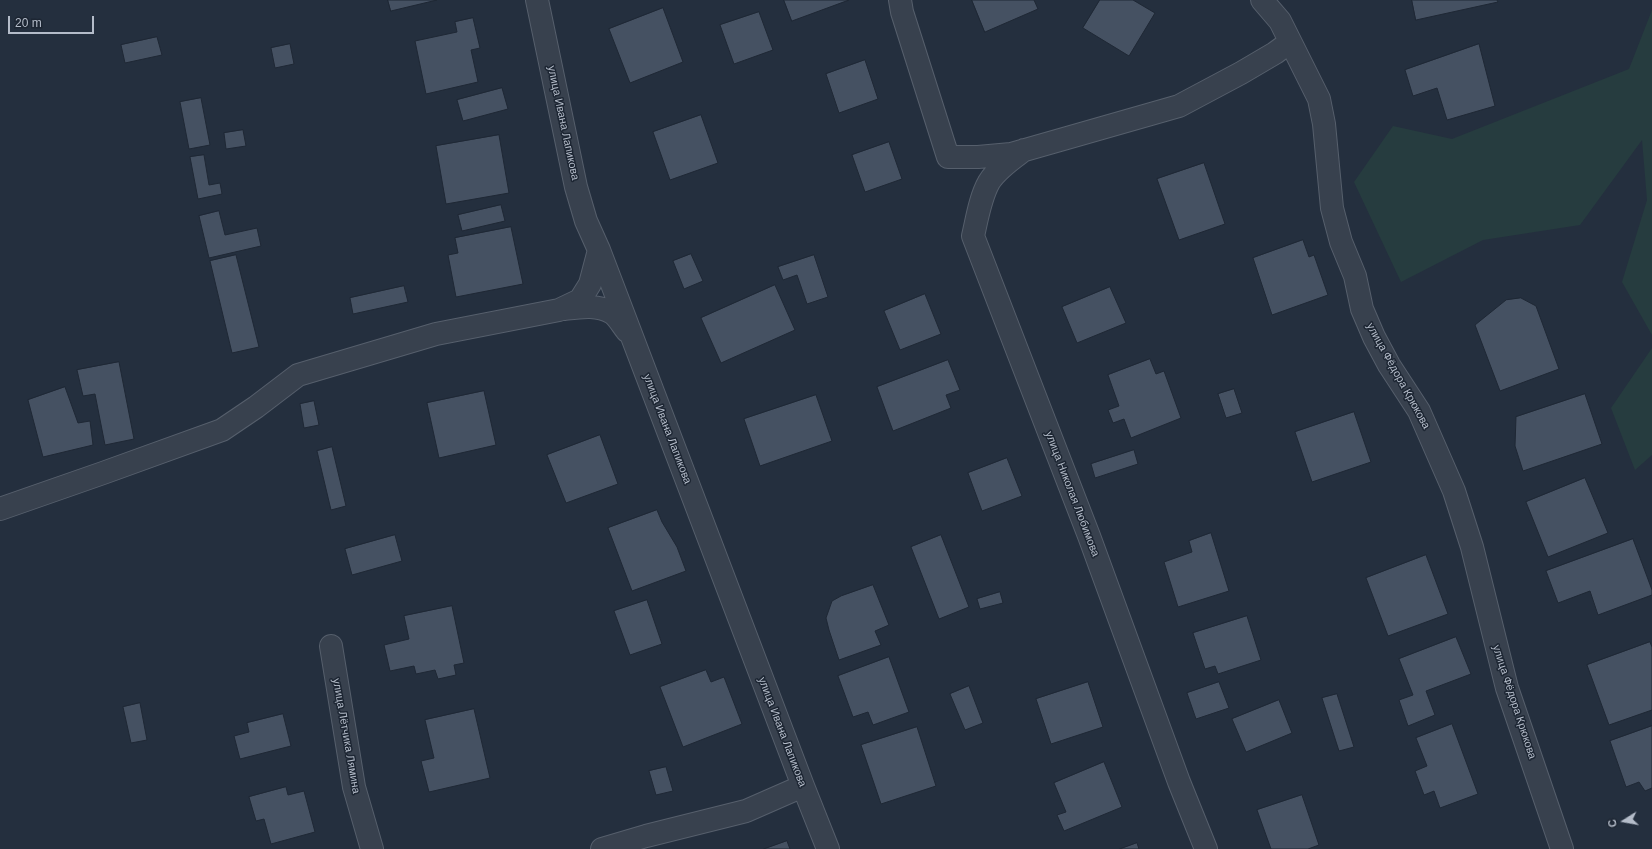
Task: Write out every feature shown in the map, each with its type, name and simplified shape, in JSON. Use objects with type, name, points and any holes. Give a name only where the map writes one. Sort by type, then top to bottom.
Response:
[{"type":"street","name":"улица Ивана Лапикова","points":[[537,0],[576,188],[586,221],[599,250],[828,849]]},
{"type":"street","points":[[900,0],[902,12],[948,157],[978,157],[1012,154],[1179,106],[1241,73],[1275,53],[1290,42]]},
{"type":"street","name":"улица Фёдора Крюкова","points":[[1262,0],[1280,21],[1319,99],[1324,124],[1332,208],[1341,242],[1355,276],[1362,309],[1377,344],[1419,411],[1454,491],[1472,547],[1507,688],[1562,849]]},
{"type":"street","name":"улица Николая Любимова","points":[[1024,150],[1003,166],[989,182],[980,205],[973,236],[1089,536],[1179,782],[1206,849]]},
{"type":"street","points":[[559,310],[580,300],[590,284],[599,250]]},
{"type":"street","points":[[0,508],[103,474],[222,430],[256,408],[298,375],[436,334],[559,310],[583,307],[599,308],[612,313],[632,337]]},
{"type":"street","name":"улица Лётчика Лямина","points":[[331,646],[354,787],[372,849]]},
{"type":"street","points":[[602,849],[646,836],[746,811],[803,786]]},
{"type":"green space","points":[[1652,10],[1652,335],[1622,282],[1647,200],[1642,140],[1580,225],[1483,240],[1401,282],[1354,182],[1393,126],[1452,139],[1629,69]]},
{"type":"green space","points":[[1652,348],[1652,455],[1635,470],[1611,408]]},
{"type":"building","points":[[388,0],[437,0],[391,11]]},
{"type":"building","points":[[784,0],[849,0],[792,21]]},
{"type":"building","points":[[972,0],[1034,0],[1038,9],[985,32]]},
{"type":"building","points":[[1100,0],[1133,0],[1155,13],[1129,56],[1083,28]]},
{"type":"building","points":[[1412,0],[1497,0],[1498,2],[1416,20]]},
{"type":"building","points":[[663,8],[683,62],[630,83],[609,29]]},
{"type":"building","points":[[759,12],[773,50],[734,64],[720,25]]},
{"type":"building","points":[[473,18],[480,48],[471,50],[478,82],[426,94],[415,41],[457,32],[455,22]]},
{"type":"building","points":[[157,37],[162,55],[125,63],[121,45]]},
{"type":"building","points":[[290,44],[294,64],[275,68],[271,48]]},
{"type":"building","points":[[1479,44],[1495,106],[1447,120],[1437,88],[1413,96],[1405,70]]},
{"type":"building","points":[[865,60],[878,99],[839,113],[826,74]]},
{"type":"building","points":[[502,88],[508,109],[463,121],[457,100]]},
{"type":"building","points":[[201,98],[210,145],[189,149],[180,102]]},
{"type":"building","points":[[701,115],[718,163],[670,180],[653,132]]},
{"type":"building","points":[[243,130],[246,146],[226,149],[224,133]]},
{"type":"building","points":[[499,135],[509,193],[446,204],[436,146]]},
{"type":"building","points":[[889,142],[902,179],[865,192],[852,155]]},
{"type":"building","points":[[204,155],[209,185],[220,183],[222,194],[198,199],[190,157]]},
{"type":"building","points":[[1204,163],[1225,224],[1179,240],[1157,179]]},
{"type":"building","points":[[501,205],[505,221],[462,231],[458,215]]},
{"type":"building","points":[[219,211],[225,235],[257,228],[261,246],[209,258],[199,216]]},
{"type":"building","points":[[511,227],[523,284],[456,297],[448,255],[458,253],[455,238]]},
{"type":"building","points":[[1303,240],[1309,257],[1314,255],[1328,295],[1272,315],[1253,258]]},
{"type":"building","points":[[691,254],[703,281],[684,289],[673,261]]},
{"type":"building","points":[[236,255],[259,347],[232,353],[210,261]]},
{"type":"building","points":[[814,255],[828,297],[807,304],[797,275],[783,280],[778,267]]},
{"type":"building","points":[[775,285],[795,330],[721,363],[701,318]]},
{"type":"building","points":[[404,286],[408,302],[353,314],[350,298]]},
{"type":"building","points":[[1110,287],[1126,323],[1077,343],[1062,307]]},
{"type":"building","points":[[925,294],[941,334],[900,350],[884,311]]},
{"type":"building","points":[[1521,298],[1536,306],[1559,369],[1500,391],[1475,325],[1506,300]]},
{"type":"building","points":[[1150,359],[1156,374],[1164,371],[1181,418],[1131,438],[1124,419],[1113,423],[1108,410],[1119,406],[1108,375]]},
{"type":"building","points":[[948,360],[960,390],[946,395],[951,408],[893,431],[877,387]]},
{"type":"building","points":[[119,362],[134,439],[105,445],[95,394],[83,396],[77,370]]},
{"type":"building","points":[[65,387],[78,423],[90,421],[93,445],[43,457],[28,400]]},
{"type":"building","points":[[1234,389],[1242,413],[1226,418],[1218,394]]},
{"type":"building","points":[[484,391],[496,445],[439,458],[427,403]]},
{"type":"building","points":[[1585,394],[1602,444],[1523,471],[1515,446],[1516,417]]},
{"type":"building","points":[[816,395],[832,441],[760,466],[744,419]]},
{"type":"building","points":[[314,401],[319,425],[304,428],[300,404]]},
{"type":"building","points":[[1354,412],[1371,462],[1312,482],[1295,432]]},
{"type":"building","points":[[600,435],[618,484],[566,503],[547,455]]},
{"type":"building","points":[[332,447],[346,506],[331,510],[317,451]]},
{"type":"building","points":[[1134,450],[1138,464],[1095,478],[1091,464]]},
{"type":"building","points":[[1007,458],[1022,496],[982,511],[968,473]]},
{"type":"building","points":[[1585,478],[1608,533],[1548,557],[1526,502]]},
{"type":"building","points":[[657,510],[662,522],[677,547],[686,571],[632,591],[608,528]]},
{"type":"building","points":[[1211,533],[1229,591],[1178,607],[1164,562],[1192,552],[1189,541]]},
{"type":"building","points":[[395,535],[402,561],[352,575],[345,549]]},
{"type":"building","points":[[941,535],[969,607],[939,619],[911,547]]},
{"type":"building","points":[[1633,539],[1652,590],[1652,595],[1598,615],[1590,591],[1558,603],[1546,571]]},
{"type":"building","points":[[1426,555],[1448,614],[1388,636],[1366,578]]},
{"type":"building","points":[[873,585],[889,625],[875,631],[881,645],[839,660],[826,618],[832,601],[841,596]]},
{"type":"building","points":[[1000,592],[1003,603],[980,609],[977,599]]},
{"type":"building","points":[[647,600],[662,644],[630,655],[614,611]]},
{"type":"building","points":[[452,606],[464,663],[454,665],[456,675],[438,679],[435,670],[416,674],[414,666],[390,671],[384,645],[409,639],[404,616]]},
{"type":"building","points":[[1247,616],[1261,660],[1218,674],[1215,666],[1205,669],[1193,633]]},
{"type":"building","points":[[1456,637],[1471,674],[1426,691],[1435,715],[1408,726],[1399,700],[1413,695],[1399,659]]},
{"type":"building","points":[[1650,642],[1652,647],[1652,710],[1609,725],[1587,665]]},
{"type":"building","points":[[889,657],[909,712],[873,725],[868,712],[853,717],[838,676]]},
{"type":"building","points":[[706,670],[711,682],[724,677],[742,724],[683,747],[660,687]]},
{"type":"building","points":[[1088,682],[1103,727],[1051,744],[1036,699]]},
{"type":"building","points":[[1219,682],[1229,708],[1196,719],[1187,693]]},
{"type":"building","points":[[969,686],[983,723],[965,730],[950,694]]},
{"type":"building","points":[[1337,694],[1354,747],[1339,751],[1322,698]]},
{"type":"building","points":[[1279,700],[1292,733],[1246,752],[1232,719]]},
{"type":"building","points":[[140,703],[147,740],[131,743],[123,707]]},
{"type":"building","points":[[474,709],[490,778],[429,792],[421,761],[434,758],[425,720]]},
{"type":"building","points":[[283,714],[291,746],[240,759],[234,736],[249,732],[247,723]]},
{"type":"building","points":[[1452,724],[1478,794],[1440,808],[1434,791],[1424,795],[1415,771],[1427,766],[1416,738]]},
{"type":"building","points":[[1652,726],[1652,788],[1645,791],[1639,782],[1626,787],[1610,741]]},
{"type":"building","points":[[917,727],[936,786],[881,804],[861,745]]},
{"type":"building","points":[[1104,762],[1122,807],[1064,831],[1057,815],[1066,812],[1054,783]]},
{"type":"building","points":[[666,767],[673,791],[656,795],[649,771]]},
{"type":"building","points":[[286,787],[288,795],[304,791],[315,832],[271,844],[264,819],[256,821],[249,797]]},
{"type":"building","points":[[1302,795],[1319,845],[1308,849],[1271,849],[1257,810]]},
{"type":"building","points":[[787,841],[790,849],[764,849]]},
{"type":"building","points":[[1137,843],[1139,849],[1120,849]]}]
